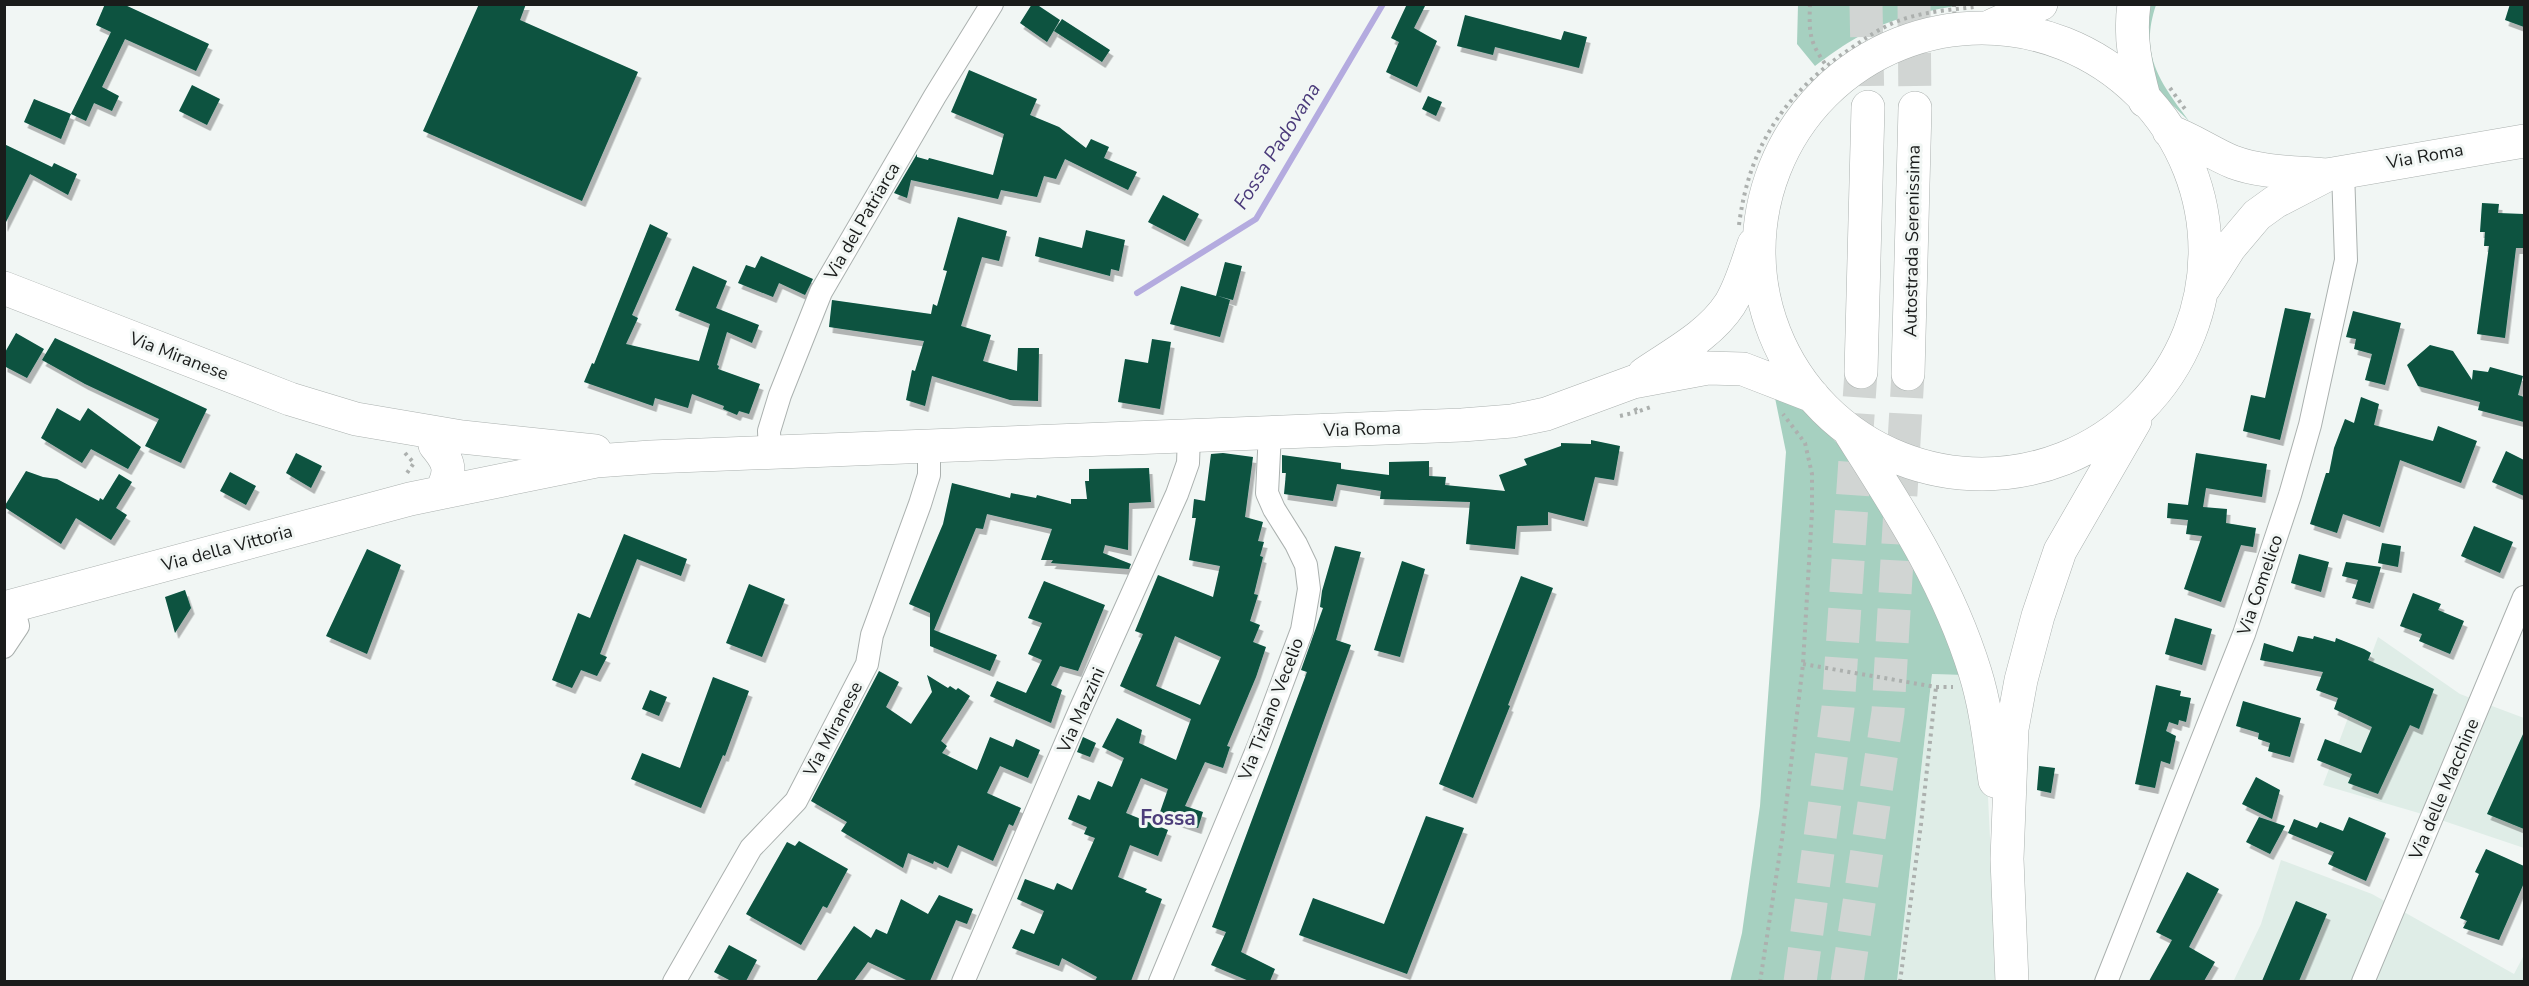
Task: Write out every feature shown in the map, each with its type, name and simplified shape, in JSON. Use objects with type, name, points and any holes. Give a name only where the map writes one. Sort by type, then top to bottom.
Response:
[{"type":"main road","points":[[1628,384],[1698,337],[1729,306],[1745,271],[1750,225],[1782,152],[1796,130],[1826,94],[1847,74],[1873,56],[1965,15],[2041,4]]},
{"type":"main road","points":[[2134,4],[2132,36],[2134,59],[2145,101]]},
{"type":"main road","points":[[1965,15],[2030,31],[2074,46],[2100,62],[2145,101],[2180,123],[2189,138],[2235,162],[2258,169],[2335,173]]},
{"type":"main road","points":[[1861,372],[1868,107]]},
{"type":"main road","name":"Autostrada Serenissima","points":[[1908,374],[1915,108]]},
{"type":"main road","points":[[1750,225],[1771,325],[1787,361],[1813,396],[1847,427],[1876,447],[1918,464],[1953,473],[1991,474],[2045,466],[2076,455],[2109,435],[2141,408],[2166,378],[2178,358],[2192,323],[2200,294],[2205,254],[2202,214],[2187,165],[2180,123]]},
{"type":"main road","name":"Via Roma","points":[[2335,173],[2524,141]]},
{"type":"main road","points":[[2200,294],[2230,247],[2257,215],[2275,202],[2335,173]]},
{"type":"main road","name":"Via Miranese","points":[[4,288],[290,399],[356,419],[392,433],[463,451],[507,478]]},
{"type":"main road","points":[[1628,384],[1725,367],[1760,374],[1813,396]]},
{"type":"main road","name":"Via Roma","points":[[1085,440],[1512,421],[1562,409],[1628,384]]},
{"type":"main road","points":[[2012,981],[2007,859],[2012,729],[2021,680],[2038,616],[2060,551],[2124,443],[2141,408]]},
{"type":"main road","name":"Via Miranese","points":[[356,419],[462,437],[651,456]]},
{"type":"main road","points":[[1847,427],[1936,573],[1956,619],[1978,686],[1988,733],[2007,859]]},
{"type":"main road","name":"Via Miranese","points":[[441,492],[596,461],[651,456],[1085,440]]},
{"type":"main road","points":[[435,445],[445,456],[449,467],[447,480],[441,492]]},
{"type":"main road","name":"Via della Vittoria","points":[[9,607],[441,492]]},
{"type":"street","name":"Via del Patriarca","points":[[770,453],[769,431],[780,395],[821,292],[935,96],[992,4]]},
{"type":"street","name":"Via Comelico","points":[[2106,981],[2244,634],[2293,485],[2310,425],[2346,260],[2335,173]]},
{"type":"street","name":"Via Tiziano Vecelio","points":[[1160,981],[1259,745],[1302,630],[1309,589],[1306,565],[1266,493],[1270,432]]},
{"type":"street","name":"Via Mazzini","points":[[963,981],[1080,710],[1177,494],[1188,463],[1189,436]]},
{"type":"street","name":"Via Miranese","points":[[680,979],[751,848],[796,801],[867,664],[872,635],[929,475],[929,447]]},
{"type":"street","name":"Via delle Macchine","points":[[2363,981],[2524,597]]},
{"type":"street","name":"Via della Vittoria","points":[[4,647],[18,626],[9,607]]},
{"type":"path","points":[[1810,4],[1809,34],[1814,49],[1826,65]]},
{"type":"path","points":[[1750,225],[1742,204],[1755,159],[1777,118],[1799,91],[1826,65],[1880,28],[1901,20],[1965,15]]},
{"type":"path","points":[[2178,100],[2180,123]]},
{"type":"path","points":[[1628,384],[1637,412],[1658,404]]},
{"type":"path","points":[[1760,981],[1782,839],[1803,664],[1812,474],[1805,443],[1786,415],[1778,411]]},
{"type":"path","points":[[1803,664],[1936,687],[1978,686]]},
{"type":"path","points":[[1900,981],[1922,824],[1936,687]]},
{"type":"shaded area","points":[[2378,637],[2460,694],[2524,718],[2524,848],[2429,816],[2323,785]]},
{"type":"shaded area","points":[[1932,674],[1964,675],[1979,735],[1988,797],[1997,981],[1897,982]]},
{"type":"shaded area","points":[[2281,860],[2372,894],[2514,974],[2524,955],[2524,981],[2233,982],[2261,924]]},
{"type":"green space","points":[[1798,4],[1962,5],[1918,13],[1884,24],[1852,41],[1815,66],[1797,44]]},
{"type":"green space","points":[[2147,5],[2156,5],[2150,39],[2155,67],[2169,93],[2189,121],[2154,85],[2145,13]]},
{"type":"green space","points":[[1773,388],[1806,411],[1840,446],[1906,535],[1963,675],[1932,674],[1897,981],[1730,982],[1742,933],[1760,806],[1786,452]]},
{"type":"building","points":[[105,4],[123,4],[209,44],[196,71],[125,39],[102,87],[119,96],[112,111],[94,103],[86,121],[71,114],[111,32],[96,25]]},
{"type":"building","points":[[479,4],[526,4],[520,20],[638,72],[582,201],[423,131]]},
{"type":"building","points":[[1032,4],[1036,4],[1060,20],[1047,42],[1020,23]]},
{"type":"building","points":[[1407,4],[1426,4],[1414,28],[1437,41],[1417,87],[1386,72],[1399,42],[1391,38]]},
{"type":"building","points":[[2510,4],[2524,4],[2524,27],[2505,20]]},
{"type":"building","points":[[1465,15],[1561,40],[1564,31],[1587,37],[1579,68],[1495,47],[1493,55],[1457,46]]},
{"type":"building","points":[[1062,19],[1110,50],[1102,62],[1054,31]]},
{"type":"building","points":[[969,70],[1037,99],[1030,115],[1059,127],[1086,148],[1091,139],[1109,147],[1104,158],[1137,172],[1128,190],[1065,159],[1056,179],[1044,176],[1037,197],[1001,190],[998,199],[911,180],[907,198],[894,193],[917,154],[917,157],[993,175],[1004,134],[951,112]]},
{"type":"building","points":[[192,85],[220,99],[207,125],[179,111]]},
{"type":"building","points":[[1428,96],[1442,102],[1436,116],[1422,109]]},
{"type":"building","points":[[34,99],[71,114],[61,139],[24,122]]},
{"type":"building","points":[[4,144],[52,167],[54,163],[77,174],[68,195],[30,174],[4,226]]},
{"type":"building","points":[[1163,195],[1199,214],[1185,241],[1148,222]]},
{"type":"building","points":[[2482,203],[2499,204],[2498,213],[2524,214],[2524,248],[2516,248],[2505,338],[2477,334],[2489,246],[2484,246],[2485,232],[2480,232]]},
{"type":"building","points":[[958,217],[1007,231],[999,261],[982,257],[961,326],[991,335],[983,361],[1017,371],[1018,348],[1039,348],[1038,401],[1010,400],[932,376],[925,406],[906,400],[912,370],[915,371],[924,341],[829,327],[832,300],[931,314],[933,304],[937,306],[947,271],[943,270]]},
{"type":"building","points":[[650,224],[668,233],[632,315],[638,318],[626,344],[699,361],[710,324],[675,310],[693,266],[727,281],[716,308],[759,325],[752,343],[727,332],[717,365],[718,369],[760,384],[749,414],[739,411],[737,415],[723,409],[724,406],[692,394],[688,408],[655,398],[653,406],[584,382],[592,363],[594,364]]},
{"type":"building","points":[[1086,230],[1125,240],[1119,271],[1111,269],[1110,276],[1035,256],[1039,237],[1082,248]]},
{"type":"building","points":[[761,256],[813,279],[805,295],[779,283],[773,297],[738,283],[746,265],[755,268]]},
{"type":"building","points":[[1225,262],[1242,266],[1233,300],[1218,296],[1230,300],[1220,337],[1170,324],[1181,286],[1216,296]]},
{"type":"building","points":[[2285,308],[2311,313],[2280,440],[2243,431],[2251,395],[2265,398]]},
{"type":"building","points":[[2353,311],[2401,323],[2385,385],[2365,380],[2372,354],[2354,349],[2356,339],[2346,337]]},
{"type":"building","points":[[16,333],[44,349],[27,378],[4,366],[4,354]]},
{"type":"building","points":[[55,338],[207,409],[181,463],[145,446],[159,419],[85,384],[42,360]]},
{"type":"building","points":[[1152,339],[1171,342],[1160,409],[1118,402],[1125,359],[1148,363]]},
{"type":"building","points":[[2430,345],[2453,351],[2472,380],[2473,370],[2488,372],[2490,367],[2523,376],[2518,395],[2524,397],[2524,422],[2478,410],[2480,402],[2418,386],[2407,365]]},
{"type":"building","points":[[2361,397],[2379,404],[2374,425],[2433,441],[2438,426],[2477,441],[2461,483],[2400,460],[2380,527],[2343,514],[2337,533],[2310,524],[2326,473],[2329,473],[2334,448],[2345,419],[2354,423]]},
{"type":"building","points":[[57,408],[80,421],[88,408],[141,447],[128,469],[91,449],[82,463],[41,438]]},
{"type":"building","points":[[1591,440],[1620,446],[1614,480],[1595,477],[1584,521],[1548,512],[1548,525],[1517,526],[1515,549],[1466,544],[1470,502],[1380,499],[1381,491],[1337,484],[1333,501],[1284,494],[1286,473],[1282,473],[1282,455],[1341,463],[1341,469],[1389,475],[1389,462],[1429,461],[1429,476],[1446,477],[1445,485],[1505,491],[1499,475],[1527,465],[1524,459],[1561,446],[1561,443],[1591,444]]},
{"type":"building","points":[[2506,451],[2524,460],[2524,496],[2492,482]]},
{"type":"building","points":[[296,453],[322,466],[311,488],[286,473]]},
{"type":"building","points":[[1223,453],[1253,457],[1245,517],[1263,522],[1258,541],[1264,542],[1260,556],[1263,557],[1254,594],[1258,595],[1250,621],[1260,625],[1253,642],[1266,647],[1227,746],[1230,747],[1223,768],[1205,762],[1185,806],[1203,812],[1198,828],[1159,815],[1168,789],[1141,778],[1126,813],[1168,830],[1158,856],[1130,845],[1118,877],[1147,889],[1145,892],[1162,899],[1131,981],[1095,981],[1097,977],[1062,958],[1059,966],[1012,948],[1021,929],[1034,934],[1044,911],[1017,899],[1025,879],[1054,890],[1057,883],[1072,890],[1095,838],[1084,834],[1087,827],[1068,819],[1078,795],[1090,800],[1098,781],[1112,787],[1124,758],[1102,747],[1117,718],[1142,730],[1139,743],[1176,760],[1191,719],[1120,686],[1143,634],[1135,631],[1158,575],[1213,597],[1220,566],[1189,560],[1196,518],[1192,518],[1194,499],[1205,501],[1211,454]],"holes":[[[1175,636],[1221,657],[1200,705],[1156,686]]]},
{"type":"building","points":[[2196,453],[2267,464],[2262,497],[2206,488],[2203,507],[2227,509],[2226,523],[2256,528],[2253,547],[2241,545],[2221,602],[2184,589],[2202,536],[2186,534],[2188,520],[2167,518],[2168,503],[2188,505]]},
{"type":"building","points":[[1149,468],[1151,502],[1129,503],[1128,550],[1105,545],[1103,553],[1131,564],[1129,569],[1051,563],[1053,560],[1041,560],[1052,529],[987,514],[983,529],[976,528],[934,630],[997,655],[990,671],[930,646],[930,613],[909,604],[943,524],[952,483],[1010,498],[1011,493],[1036,498],[1037,495],[1071,504],[1071,499],[1087,499],[1085,481],[1089,481],[1089,469]]},
{"type":"building","points":[[26,471],[57,479],[99,501],[100,498],[103,500],[119,474],[132,482],[116,508],[127,515],[111,540],[76,518],[61,544],[4,507]]},
{"type":"building","points":[[230,472],[256,486],[246,505],[220,491]]},
{"type":"building","points":[[2474,526],[2513,542],[2500,573],[2461,556]]},
{"type":"building","points":[[624,534],[687,559],[681,576],[637,559],[600,654],[607,657],[597,676],[581,670],[572,688],[552,680],[578,613],[590,618]]},
{"type":"building","points":[[2382,543],[2401,546],[2398,567],[2378,563]]},
{"type":"building","points":[[1335,546],[1361,552],[1336,640],[1351,645],[1241,952],[1275,969],[1270,981],[1249,981],[1211,965],[1226,932],[1212,927],[1307,672],[1301,670],[1323,608],[1320,607],[1322,591]]},
{"type":"building","points":[[367,549],[401,565],[367,654],[326,636]]},
{"type":"building","points":[[2299,554],[2329,562],[2321,592],[2291,583]]},
{"type":"building","points":[[1402,561],[1425,569],[1400,657],[1374,650]]},
{"type":"building","points":[[2346,562],[2381,567],[2370,603],[2352,598],[2358,580],[2342,576]]},
{"type":"building","points":[[1521,576],[1553,588],[1508,705],[1510,706],[1473,798],[1439,784]]},
{"type":"building","points":[[1044,581],[1105,605],[1078,671],[1060,666],[1051,685],[1062,690],[1051,723],[990,696],[997,681],[1026,693],[1042,660],[1028,654],[1042,623],[1028,618]]},
{"type":"building","points":[[749,584],[785,599],[762,657],[726,643]]},
{"type":"building","points":[[185,590],[191,608],[175,633],[165,597]]},
{"type":"building","points":[[2413,593],[2441,604],[2438,610],[2464,621],[2450,654],[2419,641],[2422,634],[2400,626]]},
{"type":"building","points":[[2175,618],[2212,629],[2202,665],[2165,654]]},
{"type":"building","points":[[2298,636],[2313,639],[2314,636],[2335,642],[2336,638],[2371,653],[2368,660],[2434,689],[2419,729],[2410,725],[2378,794],[2348,783],[2352,774],[2317,760],[2325,739],[2361,753],[2372,727],[2334,709],[2338,698],[2316,690],[2323,672],[2260,660],[2264,643],[2293,652]]},
{"type":"building","points":[[879,671],[899,682],[886,707],[911,724],[932,692],[927,675],[948,688],[950,686],[956,690],[958,688],[970,696],[941,741],[947,746],[942,753],[977,770],[990,737],[1013,747],[1016,739],[1040,750],[1028,778],[1000,766],[987,793],[1021,808],[1013,826],[1009,824],[993,861],[958,845],[948,868],[908,853],[903,868],[841,831],[847,822],[811,801]]},
{"type":"building","points":[[713,677],[749,691],[725,756],[723,755],[701,808],[631,779],[642,753],[680,768]]},
{"type":"building","points":[[2156,685],[2181,691],[2180,696],[2191,698],[2186,722],[2179,720],[2178,725],[2169,722],[2166,731],[2176,736],[2170,764],[2161,761],[2155,788],[2135,784]]},
{"type":"building","points":[[650,690],[667,697],[659,716],[642,709]]},
{"type":"building","points":[[2243,701],[2301,718],[2290,757],[2268,751],[2270,743],[2258,739],[2259,733],[2236,726]]},
{"type":"building","points":[[2524,732],[2524,829],[2487,814]]},
{"type":"building","points":[[1083,737],[1096,743],[1090,757],[1077,752]]},
{"type":"building","points":[[2039,766],[2055,768],[2051,793],[2037,790]]},
{"type":"building","points":[[2256,777],[2280,790],[2272,819],[2242,804]]},
{"type":"building","points":[[1426,816],[1464,828],[1407,974],[1299,935],[1313,898],[1384,924]]},
{"type":"building","points":[[2259,817],[2285,826],[2270,854],[2246,842]]},
{"type":"building","points":[[2349,817],[2386,833],[2366,881],[2328,864],[2334,852],[2288,833],[2294,819],[2317,828],[2320,822],[2343,831]]},
{"type":"building","points":[[799,841],[848,869],[827,908],[823,906],[801,945],[746,914],[787,842],[795,846]]},
{"type":"building","points":[[2486,849],[2524,866],[2524,883],[2499,940],[2463,928],[2467,921],[2460,918],[2479,874],[2475,872]]},
{"type":"building","points":[[2187,872],[2219,889],[2189,947],[2215,962],[2204,981],[2149,981],[2172,940],[2156,932]]},
{"type":"building","points":[[939,895],[973,909],[967,924],[956,920],[930,981],[908,981],[868,962],[854,981],[816,981],[854,926],[871,938],[876,929],[887,934],[901,899],[928,914]]},
{"type":"building","points":[[2296,901],[2327,914],[2299,981],[2262,981]]},
{"type":"building","points":[[729,945],[757,960],[746,981],[731,981],[714,972]]},
{"type":"waterway","name":"Fossa Padovana","points":[[1137,293],[1256,219],[1383,4]]},
{"type":"tunnel","points":[[1866,4],[1868,107]]},
{"type":"tunnel","points":[[1914,4],[1915,108]]},
{"type":"tunnel","points":[[1800,982],[1838,708],[1861,372]]},
{"type":"tunnel","points":[[1847,982],[1888,712],[1908,374]]},
{"type":"district","name":"Fossa","points":[[1168,818]]}]
